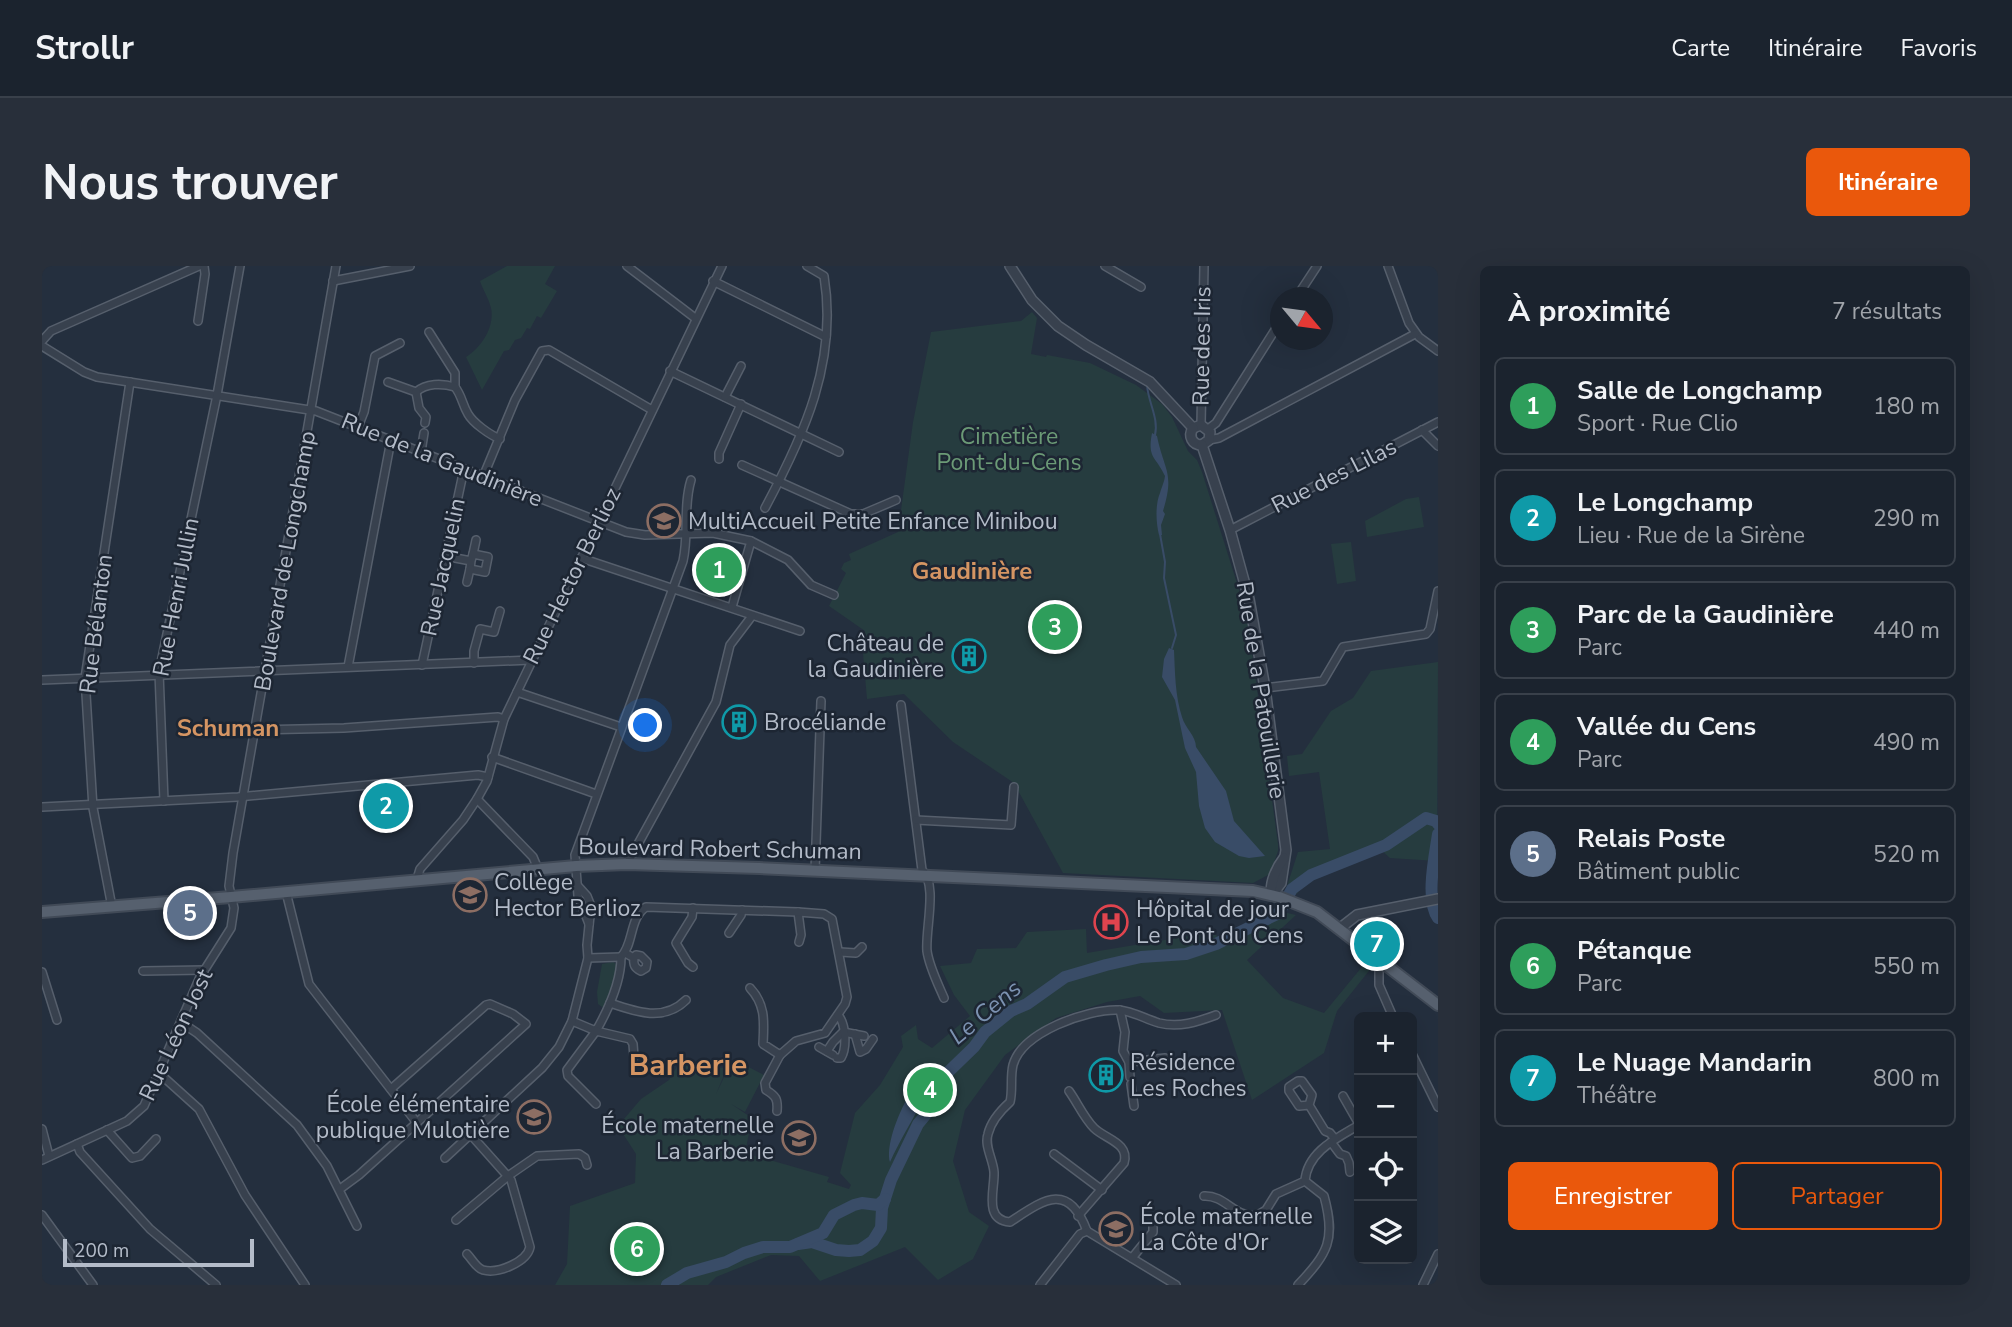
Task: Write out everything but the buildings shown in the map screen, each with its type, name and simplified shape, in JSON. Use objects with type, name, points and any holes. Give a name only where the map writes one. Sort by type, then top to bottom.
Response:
[{"type":"main road","name":"Boulevard Robert Schuman","points":[[42,912],[538,869],[627,864],[1253,891],[1276,896],[1317,912],[1438,1006]]},
{"type":"street","points":[[42,343],[51,331],[201,266],[205,274],[198,321]]},
{"type":"street","name":"Rue Henri Jullin","points":[[164,801],[159,675],[217,395],[240,266]]},
{"type":"street","name":"Boulevard de Longchamp","points":[[231,897],[230,878],[336,266]]},
{"type":"street","points":[[333,281],[411,266]]},
{"type":"street","points":[[627,266],[695,318]]},
{"type":"street","points":[[636,273],[641,266]]},
{"type":"street","name":"Rue Hector Berlioz","points":[[417,879],[424,864],[463,820],[488,777],[504,719],[531,660],[722,266]]},
{"type":"street","points":[[765,508],[802,434],[817,392],[828,320],[824,276],[807,266]]},
{"type":"street","points":[[1105,266],[1141,287]]},
{"type":"street","name":"Rue des Iris","points":[[1201,427],[1204,266]]},
{"type":"street","points":[[1303,287],[1317,266]]},
{"type":"street","points":[[1388,266],[1409,324],[1415,334],[1438,351]]},
{"type":"street","points":[[1012,267],[1032,300],[1059,326],[1074,338],[1150,382],[1210,435],[1205,443]]},
{"type":"street","points":[[713,281],[826,337]]},
{"type":"street","points":[[429,332],[455,373],[454,387]]},
{"type":"street","points":[[1270,338],[1216,423],[1191,433],[1196,444],[1219,438],[1415,334]]},
{"type":"street","name":"Rue de la Gaudinière","points":[[42,343],[87,374],[311,410],[637,535],[723,534],[751,541],[788,560],[811,585],[834,595]]},
{"type":"street","points":[[358,427],[364,412],[375,356],[400,343]]},
{"type":"street","points":[[483,477],[515,400],[542,351],[546,350],[652,410]]},
{"type":"street","points":[[726,397],[741,366]]},
{"type":"street","points":[[670,371],[839,452]]},
{"type":"street","points":[[371,378],[416,391]]},
{"type":"street","name":"Rue Bélanton","points":[[112,907],[92,804],[85,678],[130,382]]},
{"type":"street","points":[[416,391],[423,385],[454,387],[462,396],[472,420],[500,439]]},
{"type":"street","points":[[416,391],[419,408],[426,417],[425,423]]},
{"type":"street","points":[[719,459],[719,453],[741,404]]},
{"type":"street","name":"Rue des Lilas","points":[[1230,530],[1438,422]]},
{"type":"street","points":[[1422,430],[1438,446]]},
{"type":"street","points":[[421,452],[424,433]]},
{"type":"street","points":[[348,667],[391,440]]},
{"type":"street","name":"Rue de la Patouillerie","points":[[1205,443],[1254,618],[1265,688],[1286,839],[1281,883],[1276,896]]},
{"type":"street","points":[[741,465],[851,514],[863,514],[896,500]]},
{"type":"street","name":"Rue Jacquelin","points":[[422,665],[464,469]]},
{"type":"street","points":[[445,1158],[545,1065],[559,1047],[572,1021],[587,958],[589,924],[580,903],[575,855],[683,561],[691,480]]},
{"type":"street","points":[[467,582],[476,540]]},
{"type":"street","points":[[732,607],[751,541]]},
{"type":"street","points":[[445,556],[471,561],[485,572],[491,554],[471,561]]},
{"type":"street","points":[[581,558],[800,631]]},
{"type":"street","points":[[1265,688],[1322,681],[1343,647],[1426,634],[1430,629],[1438,591]]},
{"type":"street","points":[[474,663],[480,629],[494,632],[500,611]]},
{"type":"street","points":[[627,864],[716,702],[730,645],[752,616]]},
{"type":"street","points":[[42,680],[531,660]]},
{"type":"street","points":[[517,692],[621,727]]},
{"type":"street","points":[[815,871],[821,701]]},
{"type":"street","points":[[901,705],[922,870],[927,875],[930,887],[927,953],[944,998]]},
{"type":"street","points":[[255,730],[344,728],[498,717],[504,719]]},
{"type":"street","points":[[492,757],[596,794]]},
{"type":"street","points":[[42,807],[244,796],[478,775],[488,777]]},
{"type":"street","points":[[916,820],[1011,825],[1014,787]]},
{"type":"street","points":[[477,799],[533,857],[538,869]]},
{"type":"street","points":[[286,892],[306,979],[417,1123]]},
{"type":"street","name":"Rue Léon Jost","points":[[46,1158],[137,1114],[148,1100],[204,970],[231,928],[234,915],[231,897]]},
{"type":"street","points":[[1339,929],[1357,915],[1436,899]]},
{"type":"street","points":[[596,1104],[568,1076],[567,1070],[596,1031],[610,1003],[636,918],[644,908],[651,906],[798,912],[829,916],[836,930],[847,997],[838,1015],[823,1034],[796,1041],[780,1055],[765,1083],[766,1090],[778,1101],[777,1111]]},
{"type":"street","points":[[693,908],[692,917],[676,943],[693,967]]},
{"type":"street","points":[[729,933],[742,910]]},
{"type":"street","points":[[798,912],[799,942]]},
{"type":"street","points":[[840,953],[856,953],[862,947]]},
{"type":"street","points":[[587,958],[623,955],[634,958]]},
{"type":"street","points":[[1380,960],[1379,985],[1391,1012]]},
{"type":"street","points":[[143,971],[204,970]]},
{"type":"street","points":[[42,972],[57,1020]]},
{"type":"street","points":[[750,988],[757,995],[763,1009],[763,1044],[780,1055]]},
{"type":"street","points":[[610,1003],[650,1014],[669,1012],[686,1000]]},
{"type":"street","points":[[340,1189],[526,1024],[490,1004],[486,1005],[391,1089]]},
{"type":"street","points":[[1120,1010],[1125,1032],[1123,1051],[1129,1062],[1134,1106]]},
{"type":"street","points":[[1176,1285],[1087,1231],[1069,1204],[1061,1200],[1043,1200],[1010,1222],[999,1220],[991,1202],[993,1170],[987,1135],[1000,1112],[1010,1102],[1013,1066],[1017,1058],[1045,1032],[1081,1015],[1120,1010],[1163,1024],[1182,1025],[1216,1015]]},
{"type":"street","points":[[838,1015],[843,1020],[843,1032],[844,1044],[832,1054],[835,1038],[843,1032],[864,1036]]},
{"type":"street","points":[[572,1021],[596,1031],[627,1037],[632,1042],[634,1057]]},
{"type":"street","points":[[182,1023],[197,1033],[289,1116],[318,1153],[340,1189],[357,1226]]},
{"type":"street","points":[[855,1034],[860,1052],[866,1049],[873,1039]]},
{"type":"street","points":[[1129,1062],[1165,1058]]},
{"type":"street","points":[[1417,1065],[1438,1107]]},
{"type":"street","points":[[159,1073],[199,1108],[245,1195],[304,1285]]},
{"type":"street","points":[[1069,1091],[1094,1128],[1120,1145],[1125,1154],[1124,1163],[1078,1216]]},
{"type":"street","points":[[1343,1096],[1354,1115]]},
{"type":"street","points":[[1309,1105],[1325,1131],[1323,1136],[1339,1154],[1346,1156],[1350,1172]]},
{"type":"street","points":[[1305,1181],[1319,1150],[1354,1127]]},
{"type":"street","points":[[42,1129],[46,1158]]},
{"type":"street","points":[[107,1130],[132,1158],[140,1156],[156,1139]]},
{"type":"street","points":[[467,1254],[478,1267],[485,1270],[520,1262],[529,1253],[528,1236],[516,1192],[508,1176],[471,1135]]},
{"type":"street","points":[[77,1144],[80,1152],[146,1225],[216,1285]]},
{"type":"street","points":[[456,1220],[508,1176],[541,1154],[579,1154],[587,1166]]},
{"type":"street","points":[[1054,1154],[1102,1189]]},
{"type":"street","points":[[1204,1196],[1213,1195],[1238,1213],[1255,1216],[1266,1210],[1276,1194],[1305,1181]]},
{"type":"street","points":[[1298,1285],[1319,1263],[1331,1231],[1324,1196],[1305,1181]]},
{"type":"street","points":[[42,1215],[93,1285]]},
{"type":"street","points":[[1132,1258],[1153,1229]]},
{"type":"street","points":[[1040,1285],[1080,1234],[1087,1231]]},
{"type":"street","points":[[1423,1285],[1438,1254]]},
{"type":"street","points":[[198,1285],[205,1276]]},
{"type":"green space","points":[[507,266],[555,266],[545,284],[557,291],[541,318],[537,316],[530,329],[527,328],[509,350],[504,351],[482,390],[466,357],[482,343],[491,322],[491,308],[480,281]]},
{"type":"green space","name":"Cimetière Pont-du-Cens","points":[[1032,312],[1037,318],[1031,354],[1090,363],[1136,385],[1162,404],[1172,417],[1188,451],[1197,460],[1202,472],[1247,615],[1278,844],[1270,874],[1253,883],[1063,873],[1014,783],[953,742],[904,694],[867,699],[862,642],[865,631],[829,606],[846,573],[841,569],[844,563],[851,560],[849,554],[898,532],[913,422],[931,332],[1021,321]]},
{"type":"green space","points":[[1419,497],[1424,527],[1367,537],[1365,521],[1406,499]]},
{"type":"green space","points":[[1351,542],[1356,581],[1337,584],[1331,544]]},
{"type":"green space","points":[[1438,662],[1437,861],[1390,858],[1381,850],[1313,877],[1297,894],[1287,886],[1298,852],[1330,849],[1319,772],[1289,776],[1287,756],[1302,754],[1331,711],[1353,698],[1371,671]]},
{"type":"green space","points":[[1279,911],[1296,915],[1247,960],[1283,998],[1324,1013],[1366,962],[1372,967],[1337,1011],[1324,1053],[1252,1100],[1222,1010],[1164,1013],[1140,996],[1107,1002],[1056,1018],[1005,1055],[965,1110],[953,1161],[969,1212],[989,1226],[973,1259],[938,1280],[905,1247],[820,1281],[799,1256],[771,1255],[716,1277],[708,1285],[555,1285],[567,1264],[570,1206],[635,1183],[636,1154],[618,1126],[641,1099],[669,1080],[678,1065],[727,1068],[716,1094],[735,1060],[764,1075],[745,1112],[731,1104],[752,1118],[745,1153],[829,1177],[827,1182],[849,1189],[851,1185],[840,1173],[855,1113],[880,1085],[903,1047],[901,1036],[916,1025],[918,1039],[932,1048],[970,1016],[954,995],[940,966],[971,963],[977,949],[1016,948],[1027,932],[1086,929],[1087,953],[1213,932],[1220,939]]},
{"type":"green space","points":[[613,962],[618,965],[605,1009],[598,1004],[597,992],[602,964]]},
{"type":"water","points":[[1152,433],[1157,436],[1168,479],[1162,535],[1159,535],[1158,530],[1157,508],[1165,476],[1152,453]]},
{"type":"water","points":[[1169,648],[1174,650],[1177,692],[1183,721],[1196,747],[1226,791],[1234,821],[1265,856],[1239,856],[1215,842],[1205,828],[1199,806],[1196,772],[1185,748],[1175,700],[1162,677],[1164,659]]},
{"type":"water","points":[[931,1066],[938,1066],[925,1097],[890,1162],[889,1152],[895,1125],[908,1097]]},
{"type":"waterway","points":[[1147,385],[1156,422],[1155,435]]},
{"type":"waterway","points":[[1160,534],[1165,562],[1164,578],[1176,635],[1172,648]]},
{"type":"waterway","name":"Le Cens","points":[[798,1244],[812,1242],[836,1250],[849,1251],[860,1250],[873,1241],[881,1228],[882,1208],[891,1180],[918,1124],[932,1107],[942,1078],[974,1047],[985,1032],[1011,1011],[1027,1004],[1065,977],[1141,957],[1186,954],[1216,944],[1279,913],[1292,889],[1311,875],[1386,845],[1426,818],[1438,824]]},
{"type":"waterway","name":"Le Cens","points":[[1438,834],[1431,889],[1438,918]]},
{"type":"waterway","name":"Le Cens","points":[[1292,889],[1294,883]]},
{"type":"waterway","name":"Le Cens","points":[[667,1285],[687,1273],[726,1262],[763,1247],[790,1247],[823,1233],[834,1215],[862,1203],[878,1205],[885,1199]]},
{"type":"place","name":"MultiAccueil Petite Enfance Minibou","points":[[664,521]]},
{"type":"place","name":"Salle de Longchamp","points":[[719,570]]},
{"type":"place","name":"Parc de la Gaudinière","points":[[1055,627]]},
{"type":"place","name":"Château de la Gaudinière","points":[[969,656]]},
{"type":"place","name":"Brocéliande","points":[[739,722]]},
{"type":"place","name":"Le Longchamp","points":[[386,806]]},
{"type":"place","name":"Collège Hector Berlioz","points":[[470,895]]},
{"type":"place","name":"Relais Poste","points":[[190,913]]},
{"type":"place","name":"Hôpital de jour Le Pont du Cens","points":[[1111,922]]},
{"type":"place","name":"Le Nuage Mandarin","points":[[1377,944]]},
{"type":"place","name":"Résidence Les Roches","points":[[1106,1075]]},
{"type":"place","name":"Vallée du Cens","points":[[930,1090]]},
{"type":"place","name":"École élémentaire publique Mulotière","points":[[534,1117]]},
{"type":"place","name":"École maternelle La Barberie","points":[[799,1138]]},
{"type":"place","name":"École maternelle La Côte d'Or","points":[[1116,1229]]},
{"type":"place","name":"Pétanque","points":[[637,1249]]},
{"type":"district","name":"Gaudinière","points":[[972,571]]},
{"type":"district","name":"Schuman","points":[[228,728]]},
{"type":"district","name":"Barberie","points":[[688,1065]]}]
